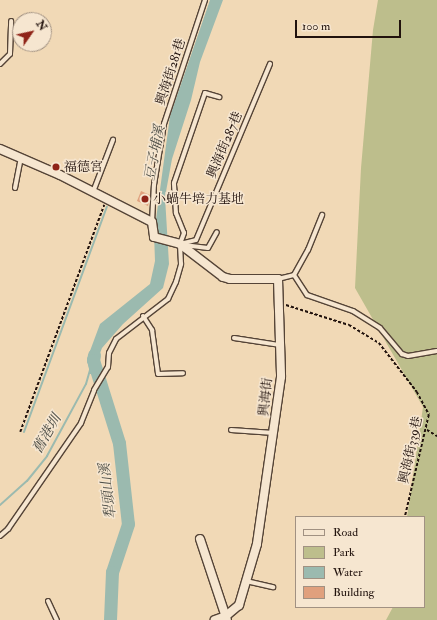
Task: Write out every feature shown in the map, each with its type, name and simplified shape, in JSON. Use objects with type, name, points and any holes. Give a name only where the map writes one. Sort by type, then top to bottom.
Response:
[{"type":"street","points":[[0,149],[93,192],[152,222],[154,238],[180,244],[223,277],[230,279],[278,279]]},
{"type":"street","name":"興海街","points":[[226,618],[239,605],[245,580],[257,544],[281,377],[278,279]]},
{"type":"street","points":[[200,539],[226,618],[215,620]]},
{"type":"lane","name":"興海街281巷","points":[[152,222],[154,185],[164,124],[205,0]]},
{"type":"lane","points":[[0,64],[10,54],[11,21]]},
{"type":"lane","name":"興海街287巷","points":[[180,244],[196,240],[270,64]]},
{"type":"lane","points":[[0,536],[8,529],[82,424],[94,390],[108,367],[109,353],[116,338],[168,299],[176,282],[181,264],[180,244],[184,229],[176,213],[174,183],[206,93],[219,97]]},
{"type":"lane","points":[[93,192],[113,140]]},
{"type":"lane","points":[[15,188],[21,158]]},
{"type":"lane","points":[[278,279],[294,275],[308,250],[322,215]]},
{"type":"lane","points":[[180,244],[208,248],[217,232]]},
{"type":"lane","points":[[294,275],[307,295],[353,311],[380,328],[402,354],[408,356],[437,351]]},
{"type":"lane","points":[[144,316],[152,330],[158,374],[183,373]]},
{"type":"lane","points":[[234,338],[280,345]]},
{"type":"lane","points":[[230,430],[274,433]]},
{"type":"lane","points":[[245,580],[273,587]]},
{"type":"lane","points":[[48,602],[56,620]]},
{"type":"path","points":[[20,432],[106,199]]},
{"type":"path","name":"興海街339巷","points":[[278,302],[349,325],[379,343],[417,392],[429,415],[427,430],[405,516]]},
{"type":"path","points":[[427,430],[437,436]]},
{"type":"green space","points":[[378,0],[437,0],[437,620],[386,620],[392,608],[425,608],[425,516],[407,516],[423,407],[355,288],[361,168],[373,30]]},
{"type":"water","name":"豆子埔溪","points":[[210,0],[223,0],[200,62],[191,100],[172,159],[165,197],[169,264],[163,288],[123,324],[102,348],[99,356],[101,365],[95,374],[90,374],[87,359],[100,324],[150,284],[155,261],[154,234],[170,116]]},
{"type":"building","name":"小蝸牛培力基地","points":[[141,191],[150,195],[148,206],[137,201]]},
{"type":"waterway","points":[[24,432],[107,207]]},
{"type":"waterway","name":"犁頭山溪","points":[[94,355],[93,360],[119,443],[128,524],[112,572],[110,620]]},
{"type":"waterway","name":"舊港圳","points":[[0,505],[27,481],[47,456],[86,384],[90,370]]},
{"type":"place","name":"福德宮","points":[[56,167]]},
{"type":"place","name":"小蝸牛培力基地","points":[[145,199]]}]
